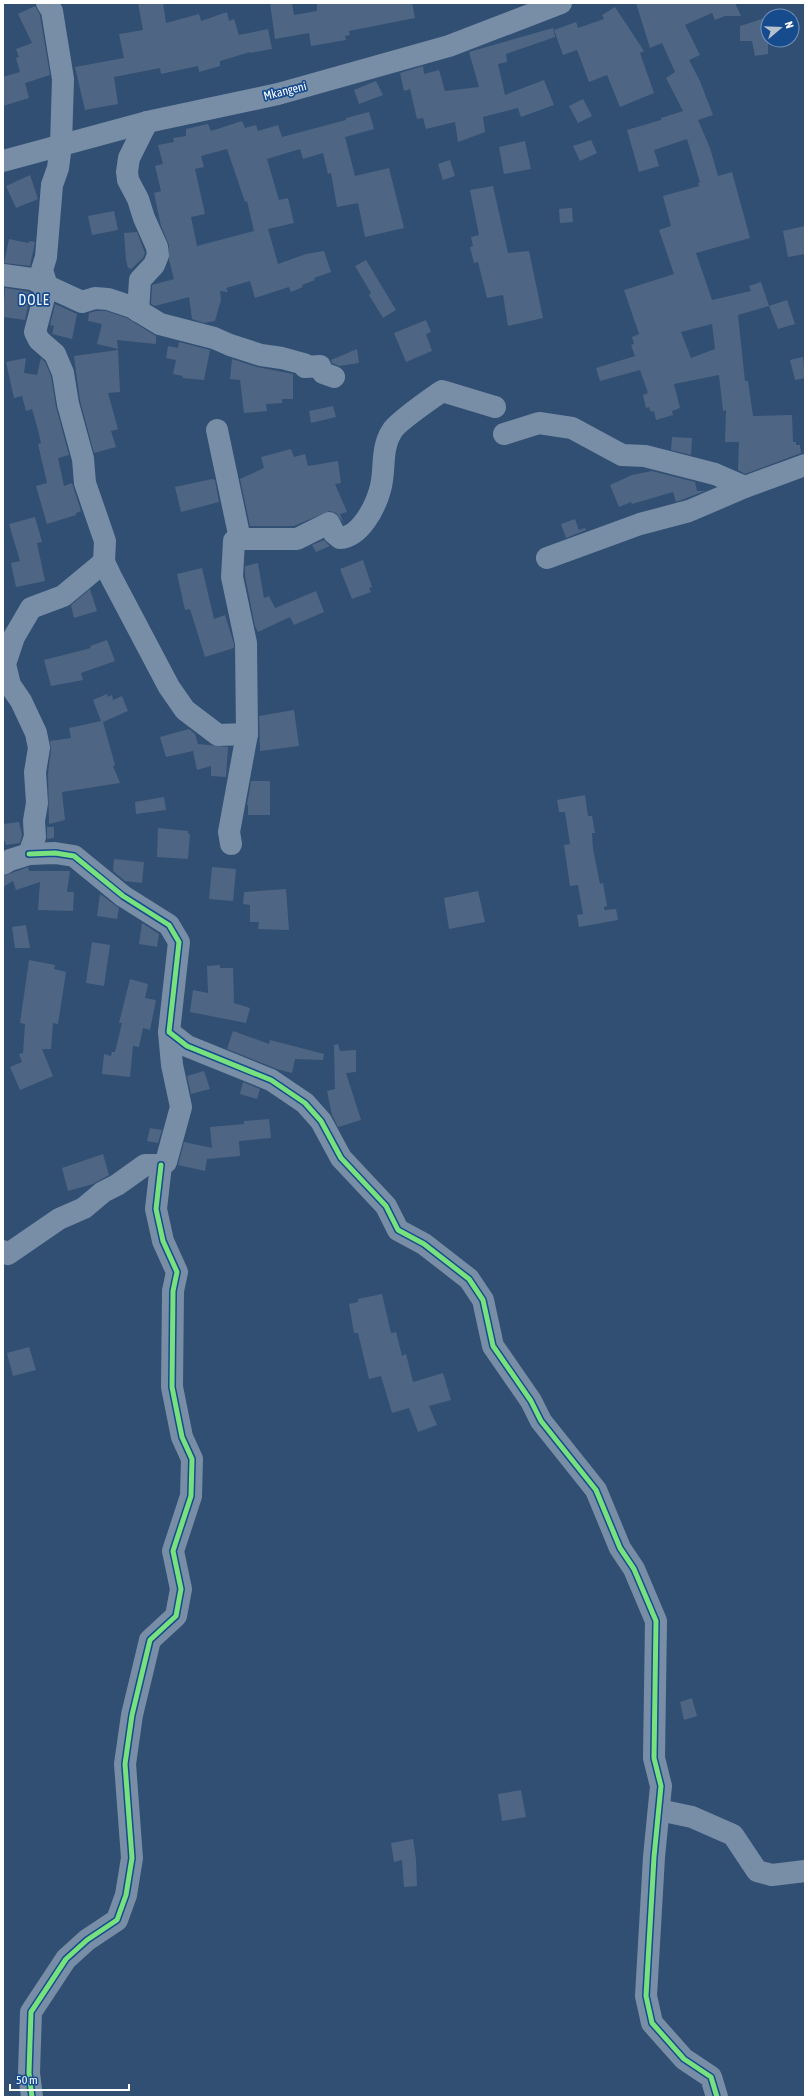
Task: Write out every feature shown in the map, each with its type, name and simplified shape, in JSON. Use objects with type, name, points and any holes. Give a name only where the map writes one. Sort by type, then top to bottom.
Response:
[{"type":"street","points":[[48,3],[52,11],[62,79],[61,145],[58,168],[52,185],[46,257],[42,270],[47,286],[35,332],[39,340],[54,354],[63,372],[68,404],[83,459],[85,483],[105,541],[104,562],[169,687],[185,710],[218,735],[247,734]]},
{"type":"street","name":"Mkangeni","points":[[3,161],[147,122],[278,94],[449,46],[561,3]]},
{"type":"street","points":[[138,311],[140,280],[154,265],[158,255],[157,247],[138,200],[128,180],[127,172],[129,158],[147,122]]},
{"type":"street","points":[[3,275],[32,279],[82,302],[95,298],[108,299],[138,311],[160,324],[214,338],[261,355],[282,358],[304,364],[306,367],[320,366],[323,373],[334,377]]},
{"type":"street","points":[[231,844],[229,832],[247,734],[246,643],[232,577],[234,541],[240,539],[297,539],[329,523],[334,533],[340,538],[347,538],[363,526],[381,490],[384,451],[392,430],[442,390],[495,407]]},
{"type":"street","points":[[504,434],[538,423],[572,428],[622,455],[645,456],[715,474],[745,487]]},
{"type":"street","points":[[216,430],[240,539]]},
{"type":"street","points":[[547,558],[640,524],[689,511],[745,487],[805,465]]},
{"type":"street","points":[[28,854],[35,837],[34,821],[38,803],[35,772],[39,748],[36,733],[21,701],[10,685],[5,664],[14,637],[31,608],[64,596],[104,562]]},
{"type":"street","points":[[3,864],[28,854],[54,853],[74,856],[123,896],[169,925],[179,942],[169,1032],[172,1065],[181,1107],[167,1153],[166,1162],[160,1165],[145,1165],[117,1185],[103,1192],[84,1208],[59,1219],[8,1254],[3,1251]]},
{"type":"street","points":[[169,1032],[187,1046],[271,1080],[305,1103],[321,1121],[341,1158],[386,1206],[398,1230],[424,1244],[468,1279],[483,1300],[493,1346],[531,1401],[541,1421],[596,1490],[620,1548],[634,1570],[656,1621],[654,1758],[662,1786],[654,1858],[646,1996],[652,2022],[684,2059],[711,2077],[717,2097]]},
{"type":"street","points":[[32,2097],[29,2073],[31,2012],[66,1959],[87,1940],[117,1920],[126,1895],[132,1858],[124,1764],[132,1714],[150,1640],[176,1616],[181,1588],[173,1551],[190,1496],[192,1459],[182,1437],[172,1387],[173,1291],[177,1272],[163,1241],[156,1209],[160,1165]]},
{"type":"street","points":[[659,1810],[692,1817],[733,1835],[757,1871],[772,1875],[805,1871]]},
{"type":"building","points":[[138,3],[163,3],[166,23],[199,14],[201,21],[227,12],[229,21],[234,19],[239,35],[268,29],[272,49],[250,52],[220,61],[220,66],[199,72],[198,66],[161,74],[160,68],[114,77],[118,104],[85,110],[75,67],[124,58],[119,34],[143,30]]},
{"type":"building","points":[[270,3],[292,3],[294,15],[317,11],[317,3],[412,3],[415,18],[349,31],[350,35],[345,36],[346,40],[311,46],[309,33],[275,39]]},
{"type":"building","points":[[636,3],[735,3],[741,16],[725,16],[715,20],[712,13],[685,25],[700,55],[689,60],[700,81],[713,115],[698,120],[710,148],[718,176],[732,172],[750,238],[696,253],[712,300],[751,291],[749,286],[761,282],[769,306],[738,315],[745,381],[748,381],[753,416],[792,415],[793,442],[796,442],[796,445],[800,445],[801,453],[745,474],[738,470],[739,442],[725,442],[726,410],[723,411],[719,375],[674,384],[680,408],[672,411],[673,415],[656,420],[654,411],[651,412],[649,407],[646,408],[643,395],[648,393],[640,370],[600,381],[596,368],[635,356],[631,345],[634,344],[632,337],[639,334],[624,290],[674,274],[659,230],[671,226],[663,196],[699,186],[698,183],[700,182],[687,139],[654,150],[659,166],[639,172],[627,130],[661,120],[661,118],[683,111],[666,78],[675,72],[662,43],[650,48]],"holes":[[[712,324],[715,349],[691,358],[681,332]]]},
{"type":"building","points":[[35,6],[40,15],[50,75],[25,83],[29,98],[3,106],[3,77],[20,72],[16,58],[19,57],[16,49],[32,43],[18,14]]},
{"type":"building","points":[[615,7],[644,51],[640,53],[654,93],[620,107],[607,75],[589,82],[577,50],[563,55],[554,30],[576,22],[578,28],[604,19],[602,15]]},
{"type":"building","points":[[760,20],[760,48],[768,48],[768,54],[755,56],[752,41],[740,41],[740,26]]},
{"type":"building","points":[[553,28],[555,37],[506,54],[507,62],[498,64],[505,95],[544,80],[554,105],[521,117],[518,108],[483,117],[485,132],[458,142],[455,122],[426,129],[423,118],[417,119],[410,89],[404,91],[400,73],[423,66],[424,74],[439,70],[445,91],[479,87],[469,52]]},
{"type":"building","points":[[376,81],[383,95],[359,104],[354,90]]},
{"type":"building","points":[[583,99],[592,116],[578,123],[569,106]]},
{"type":"building","points":[[369,112],[374,129],[345,137],[355,176],[389,168],[404,228],[365,237],[358,203],[337,207],[331,173],[328,174],[323,153],[303,159],[300,149],[267,159],[279,200],[288,198],[294,223],[268,229],[278,264],[306,254],[324,251],[331,272],[314,278],[315,280],[302,285],[303,287],[291,292],[289,287],[255,298],[250,281],[226,288],[228,292],[220,291],[221,300],[215,321],[204,323],[192,319],[189,297],[155,306],[151,304],[152,285],[174,279],[169,260],[169,245],[161,226],[154,193],[161,191],[155,166],[163,164],[158,145],[174,142],[173,138],[186,136],[186,129],[208,124],[211,131],[242,121],[245,128],[256,125],[258,131],[278,125],[282,137],[346,120],[346,118]],"holes":[[[227,149],[245,202],[247,201],[254,231],[197,246],[191,217],[205,214],[195,169],[204,167],[201,156]]]},
{"type":"building","points":[[591,140],[597,153],[580,161],[573,146]]},
{"type":"building","points":[[525,141],[531,169],[504,174],[499,147]]},
{"type":"building","points":[[450,160],[455,176],[443,180],[438,164]]},
{"type":"building","points":[[30,175],[38,199],[16,208],[6,186]]},
{"type":"building","points":[[493,186],[508,253],[529,251],[543,318],[508,326],[503,295],[487,298],[478,262],[474,263],[470,247],[473,246],[471,237],[479,235],[470,190]]},
{"type":"building","points":[[572,208],[573,222],[560,223],[559,209]]},
{"type":"building","points":[[114,211],[118,230],[92,235],[88,216]]},
{"type":"building","points":[[805,226],[805,254],[788,257],[783,231]]},
{"type":"building","points":[[137,232],[145,253],[143,258],[130,270],[126,260],[124,233]]},
{"type":"building","points":[[9,239],[28,243],[30,241],[35,242],[30,266],[4,263]]},
{"type":"building","points":[[366,260],[396,310],[383,318],[369,295],[371,293],[355,266]]},
{"type":"building","points":[[5,288],[31,292],[25,320],[3,317]]},
{"type":"building","points":[[787,300],[795,324],[778,329],[769,306]]},
{"type":"building","points":[[55,304],[77,314],[72,339],[52,334],[54,326],[50,325]]},
{"type":"building","points":[[106,311],[127,318],[156,336],[156,344],[117,340],[118,349],[97,344],[102,324],[88,321],[89,313]]},
{"type":"building","points":[[426,320],[431,332],[426,334],[432,351],[406,362],[394,333]]},
{"type":"building","points":[[179,342],[210,350],[204,380],[182,378],[183,376],[173,374],[176,360],[166,358],[168,346],[178,348]]},
{"type":"building","points":[[357,349],[359,363],[339,366],[332,363],[331,360]]},
{"type":"building","points":[[118,350],[120,392],[108,393],[118,429],[111,431],[116,447],[94,453],[80,401],[74,356]]},
{"type":"building","points":[[803,357],[805,378],[795,380],[790,360]]},
{"type":"building","points":[[26,358],[24,373],[37,375],[41,358],[45,362],[51,376],[56,407],[69,455],[58,458],[64,486],[72,483],[81,511],[76,513],[76,515],[47,524],[36,486],[47,483],[38,444],[41,443],[38,430],[32,409],[26,411],[22,396],[14,398],[6,362]]},
{"type":"building","points":[[232,359],[257,367],[293,374],[293,399],[282,399],[282,403],[266,404],[267,411],[244,413],[240,380],[230,379]]},
{"type":"building","points":[[333,406],[336,417],[311,423],[309,411]]},
{"type":"building","points":[[672,437],[692,438],[691,455],[671,450]]},
{"type":"building","points":[[291,449],[294,457],[305,454],[308,466],[338,461],[341,483],[335,484],[347,512],[340,514],[344,524],[336,513],[329,511],[294,526],[250,526],[240,479],[264,468],[261,457]]},
{"type":"building","points":[[652,471],[695,482],[697,491],[705,491],[676,502],[673,492],[632,504],[631,502],[619,507],[610,485],[632,475]]},
{"type":"building","points":[[212,479],[215,480],[219,502],[181,512],[175,487]]},
{"type":"building","points":[[35,517],[42,542],[37,543],[45,581],[16,587],[11,563],[20,561],[9,524]]},
{"type":"building","points":[[575,519],[579,530],[585,528],[586,530],[566,538],[561,524]]},
{"type":"building","points":[[324,540],[330,546],[316,552],[312,545]]},
{"type":"building","points":[[363,560],[372,587],[369,588],[371,592],[352,599],[340,569]]},
{"type":"building","points":[[258,563],[264,598],[269,596],[275,608],[316,591],[324,612],[294,625],[290,617],[258,632],[255,626],[245,576],[245,566]]},
{"type":"building","points":[[202,568],[214,619],[225,615],[234,644],[234,648],[205,657],[190,609],[185,610],[177,574]]},
{"type":"building","points":[[90,589],[97,611],[74,618],[71,605]]},
{"type":"building","points":[[107,640],[115,661],[81,673],[83,680],[51,686],[44,660],[91,648],[90,646]]},
{"type":"building","points":[[107,694],[108,697],[112,695],[113,700],[122,696],[128,711],[103,722],[115,765],[113,766],[120,783],[62,792],[65,820],[49,824],[48,773],[51,750],[50,741],[71,738],[69,728],[101,721],[93,700]]},
{"type":"building","points":[[294,710],[299,746],[260,751],[259,716]]},
{"type":"building","points":[[189,729],[195,734],[198,744],[228,747],[226,777],[211,776],[211,766],[197,770],[193,751],[166,757],[160,737]]},
{"type":"building","points":[[251,781],[270,781],[270,815],[248,815],[247,805]]},
{"type":"building","points":[[585,795],[588,816],[592,816],[595,833],[592,833],[593,849],[600,884],[603,883],[607,906],[604,907],[604,910],[616,909],[618,920],[579,927],[577,915],[583,914],[578,885],[570,886],[564,845],[570,844],[565,812],[559,812],[557,800]]},
{"type":"building","points":[[164,797],[166,810],[136,814],[135,802]]},
{"type":"building","points":[[19,822],[22,835],[20,843],[6,845],[5,841],[3,841],[3,824]]},
{"type":"building","points":[[47,827],[54,827],[54,838],[47,839]]},
{"type":"building","points":[[158,828],[188,831],[188,834],[190,834],[188,859],[157,857]]},
{"type":"building","points":[[114,859],[144,862],[142,883],[125,881],[113,871]]},
{"type":"building","points":[[28,867],[29,871],[70,871],[67,892],[74,892],[73,911],[38,910],[40,882],[16,890],[13,881],[3,887],[3,876]]},
{"type":"building","points":[[212,867],[236,869],[233,901],[209,899]]},
{"type":"building","points":[[286,889],[289,930],[258,929],[259,922],[250,922],[250,905],[243,904],[244,892]]},
{"type":"building","points":[[478,891],[485,922],[449,929],[444,898]]},
{"type":"building","points":[[100,894],[119,908],[117,919],[97,916]]},
{"type":"building","points":[[142,923],[159,934],[157,947],[139,944]]},
{"type":"building","points":[[26,925],[30,948],[15,948],[12,927]]},
{"type":"building","points":[[92,942],[110,945],[104,986],[86,983]]},
{"type":"building","points":[[29,960],[55,965],[54,969],[66,972],[58,1024],[53,1023],[51,1049],[42,1049],[53,1076],[20,1090],[10,1067],[22,1062],[19,1054],[23,1053],[25,1024],[20,1023]]},
{"type":"building","points":[[220,965],[220,968],[233,968],[234,1003],[250,1008],[246,1023],[190,1012],[193,990],[208,993],[207,966]]},
{"type":"building","points":[[130,979],[148,984],[145,998],[156,1000],[150,1030],[143,1028],[139,1047],[133,1046],[130,1077],[102,1074],[104,1054],[111,1056],[112,1052],[115,1052],[122,1023],[119,1023]]},
{"type":"building","points":[[233,1031],[269,1044],[270,1040],[324,1054],[323,1060],[295,1059],[292,1073],[277,1069],[227,1049]]},
{"type":"building","points":[[338,1044],[340,1051],[356,1050],[356,1072],[346,1073],[361,1120],[338,1127],[332,1115],[327,1091],[335,1089],[334,1045]]},
{"type":"building","points":[[204,1071],[210,1089],[191,1094],[187,1076]]},
{"type":"building","points":[[243,1082],[260,1089],[257,1099],[240,1094]]},
{"type":"building","points":[[269,1119],[271,1138],[239,1141],[240,1156],[207,1159],[205,1171],[178,1165],[184,1142],[212,1148],[210,1127],[244,1124],[244,1121]]},
{"type":"building","points":[[150,1128],[162,1130],[158,1143],[147,1141]]},
{"type":"building","points":[[103,1154],[109,1175],[93,1184],[68,1191],[62,1168]]},
{"type":"building","points":[[382,1294],[391,1333],[396,1332],[402,1356],[406,1354],[413,1382],[443,1373],[451,1400],[429,1406],[437,1425],[418,1432],[409,1408],[392,1413],[381,1376],[369,1379],[358,1333],[354,1333],[349,1304],[358,1302],[358,1299]]},
{"type":"building","points":[[29,1347],[36,1370],[13,1376],[7,1353]]},
{"type":"building","points":[[692,1698],[697,1716],[684,1720],[680,1702]]},
{"type":"building","points":[[521,1790],[526,1817],[502,1821],[498,1794]]},
{"type":"building","points":[[413,1839],[416,1859],[417,1886],[404,1887],[402,1860],[394,1862],[391,1843]]},
{"type":"cycle path","points":[[29,854],[55,853],[74,856],[123,896],[169,925],[179,942],[169,1032],[187,1046],[271,1080],[305,1103],[321,1121],[341,1158],[386,1206],[398,1230],[424,1244],[469,1279],[483,1300],[493,1346],[531,1401],[541,1421],[596,1490],[620,1548],[634,1569],[656,1621],[654,1758],[661,1786],[654,1857],[646,1996],[652,2023],[684,2059],[711,2077],[717,2097]]},
{"type":"cycle path","points":[[32,2097],[29,2073],[31,2012],[66,1959],[87,1940],[117,1920],[126,1895],[132,1858],[125,1764],[132,1715],[150,1640],[176,1616],[181,1589],[173,1551],[191,1496],[192,1459],[182,1437],[172,1387],[173,1291],[177,1272],[163,1241],[156,1209],[161,1165]]},
{"type":"district","name":"DOLE","points":[[34,300]]}]
